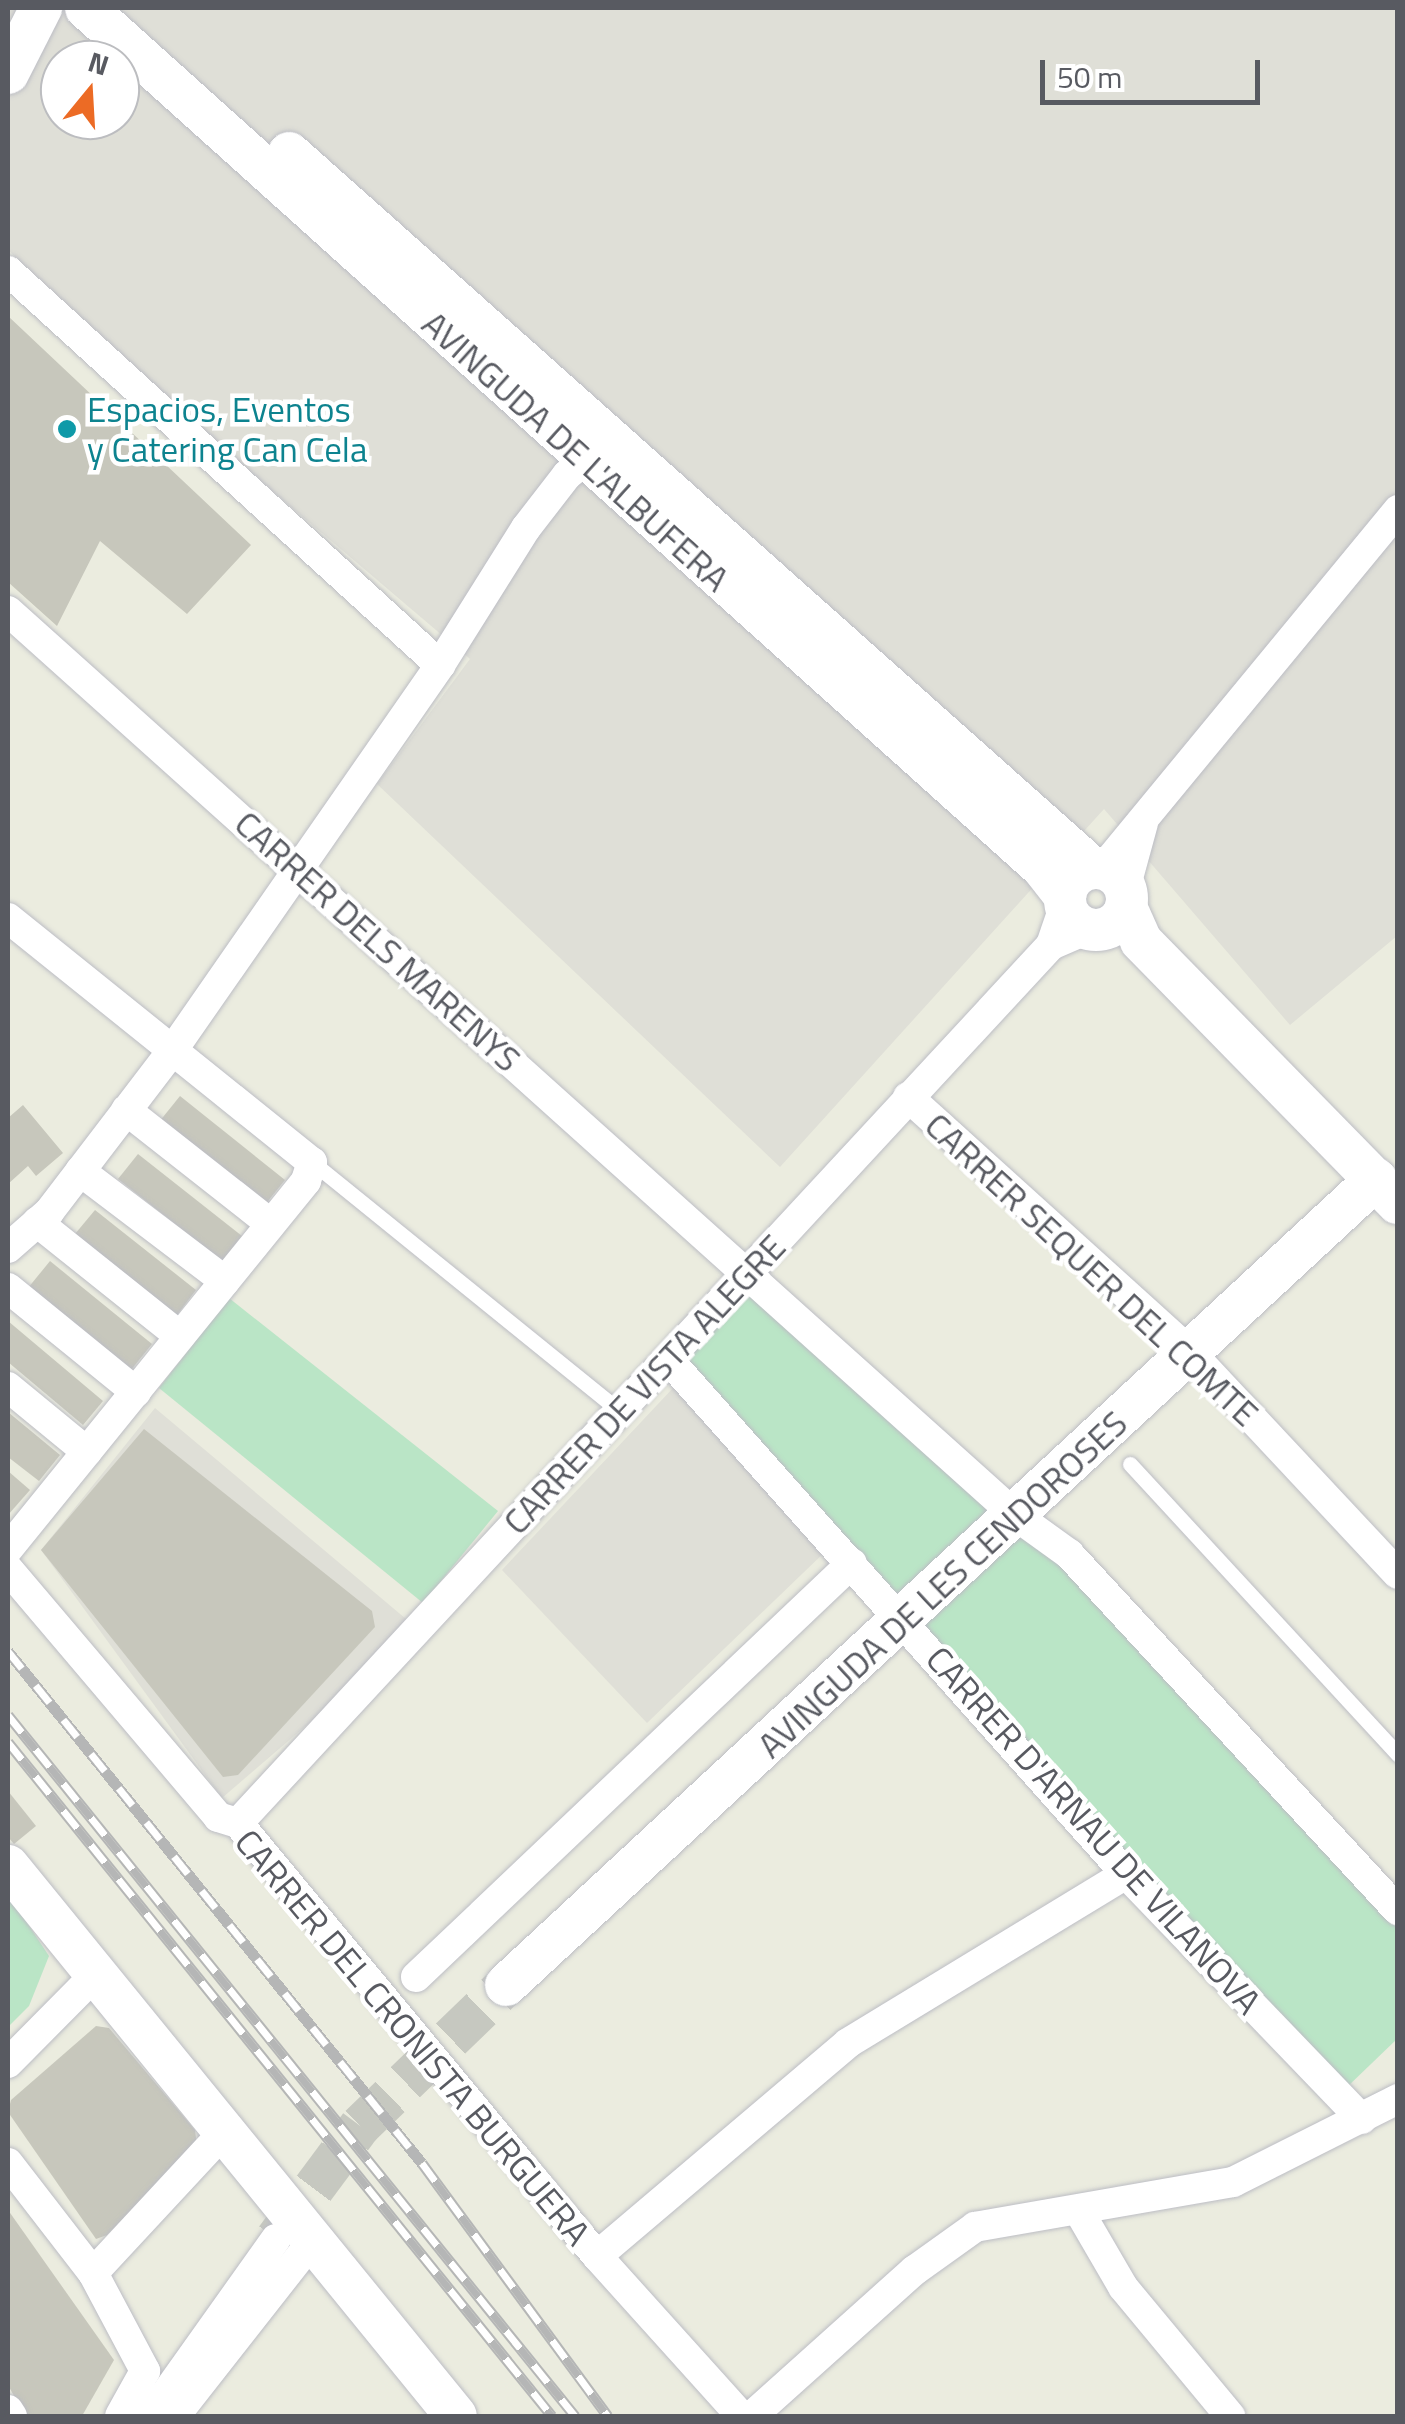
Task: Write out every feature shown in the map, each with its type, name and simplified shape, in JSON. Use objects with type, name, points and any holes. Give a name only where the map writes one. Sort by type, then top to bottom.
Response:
[{"type":"street","points":[[8,73],[42,8]]},
{"type":"street","name":"AVINGUDA DE L'ALBUFERA","points":[[86,8],[598,451]]},
{"type":"street","name":"AVINGUDA DE L'ALBUFERA","points":[[126,8],[1043,868],[1095,908],[1387,1191]]},
{"type":"street","points":[[8,271],[440,665]]},
{"type":"street","points":[[8,1248],[37,1222],[80,1171],[172,1051],[440,665],[526,528],[567,475],[598,451]]},
{"type":"street","points":[[1095,908],[1144,820],[1398,510]]},
{"type":"street","name":"CARRER DELS MARENYS","points":[[8,610],[1015,1515],[1069,1554],[1398,1910]]},
{"type":"street","name":"CARRER DE VISTA ALEGRE","points":[[238,1823],[908,1097],[1095,908]]},
{"type":"street","points":[[8,918],[312,1162],[306,1181],[8,1549]]},
{"type":"street","name":"CARRER SEQUER DEL COMTE","points":[[908,1097],[1190,1352],[1398,1574]]},
{"type":"street","points":[[126,1110],[271,1224]]},
{"type":"street","points":[[80,1171],[225,1281]]},
{"type":"street","name":"AVINGUDA DE LES CENDOROSES","points":[[506,1985],[1190,1352],[1387,1191]]},
{"type":"street","points":[[37,1222],[180,1336]]},
{"type":"street","points":[[8,1288],[136,1392]]},
{"type":"street","name":"CARRER D'ARNAU DE VILANOVA","points":[[668,1359],[1126,1874],[1362,2119]]},
{"type":"street","points":[[8,1387],[87,1452]]},
{"type":"street","points":[[416,1977],[852,1563]]},
{"type":"street","name":"CARRER DEL CRONISTA BURGUERA","points":[[8,1569],[218,1817],[238,1823],[597,2256],[741,2416]]},
{"type":"street","points":[[8,1866],[223,2133],[295,2239],[456,2416]]},
{"type":"street","points":[[597,2256],[848,2043],[1126,1874]]},
{"type":"street","points":[[8,2063],[95,1975]]},
{"type":"street","points":[[752,2416],[915,2270],[975,2227],[1080,2213],[1233,2182],[1398,2099]]},
{"type":"street","points":[[93,2272],[223,2133]]},
{"type":"street","points":[[8,2164],[93,2272],[145,2371],[120,2416]]},
{"type":"street","points":[[1080,2213],[1122,2287],[1230,2416]]},
{"type":"street","points":[[150,2416],[295,2239]]},
{"type":"street","points":[[175,2416],[295,2239]]},
{"type":"street","points":[[8,2410],[12,2416]]},
{"type":"lane","points":[[312,1162],[620,1411]]},
{"type":"lane","points":[[1130,1464],[1398,1754]]},
{"type":"shaded area","points":[[8,8],[1397,8],[1397,936],[1290,1025],[1104,809],[780,1167],[377,784],[470,659],[249,471],[8,250]]},
{"type":"shaded area","points":[[673,1388],[828,1549],[647,1723],[502,1570]]},
{"type":"shaded area","points":[[155,1408],[418,1629],[222,1798],[41,1550]]},
{"type":"green space","points":[[748,1283],[1004,1513],[902,1609],[680,1358]]},
{"type":"green space","points":[[229,1298],[498,1511],[423,1603],[159,1388]]},
{"type":"green space","points":[[1016,1525],[1065,1559],[1397,1919],[1397,2039],[1345,2089],[913,1620]]},
{"type":"green space","points":[[8,1894],[49,1956],[29,2006],[8,2027]]},
{"type":"building","name":"Espacios, Eventos y Catering Can Cela","points":[[8,316],[251,545],[187,614],[100,541],[57,626],[8,582]]},
{"type":"building","points":[[180,1096],[285,1180],[264,1206],[159,1122]]},
{"type":"building","points":[[23,1105],[63,1153],[36,1176],[28,1166],[8,1184],[8,1118]]},
{"type":"building","points":[[138,1154],[242,1236],[222,1261],[118,1179]]},
{"type":"building","points":[[95,1210],[196,1290],[177,1315],[75,1234]]},
{"type":"building","points":[[50,1261],[152,1344],[131,1370],[28,1288]]},
{"type":"building","points":[[8,1321],[103,1401],[83,1425],[8,1362]]},
{"type":"building","points":[[8,1412],[60,1455],[39,1481],[8,1457]]},
{"type":"building","points":[[144,1429],[372,1611],[375,1627],[238,1775],[223,1777],[41,1550]]},
{"type":"building","points":[[8,1471],[30,1490],[8,1515]]},
{"type":"building","points":[[8,1791],[36,1826],[14,1844],[8,1837]]},
{"type":"building","points":[[96,2026],[109,2028],[195,2130],[197,2146],[107,2235],[96,2239],[8,2112],[11,2100]]},
{"type":"building","points":[[8,2210],[114,2360],[82,2416],[25,2416],[8,2385]]},
{"type":"tunnel","points":[[276,2239],[360,2126],[506,1985]]},
{"type":"railway","points":[[8,1651],[422,2163],[608,2416]]},
{"type":"railway","points":[[8,1715],[575,2416]]},
{"type":"railway","points":[[8,1742],[552,2416]]},
{"type":"place","name":"Espacios, Eventos y Catering Can Cela","points":[[67,429]]}]
